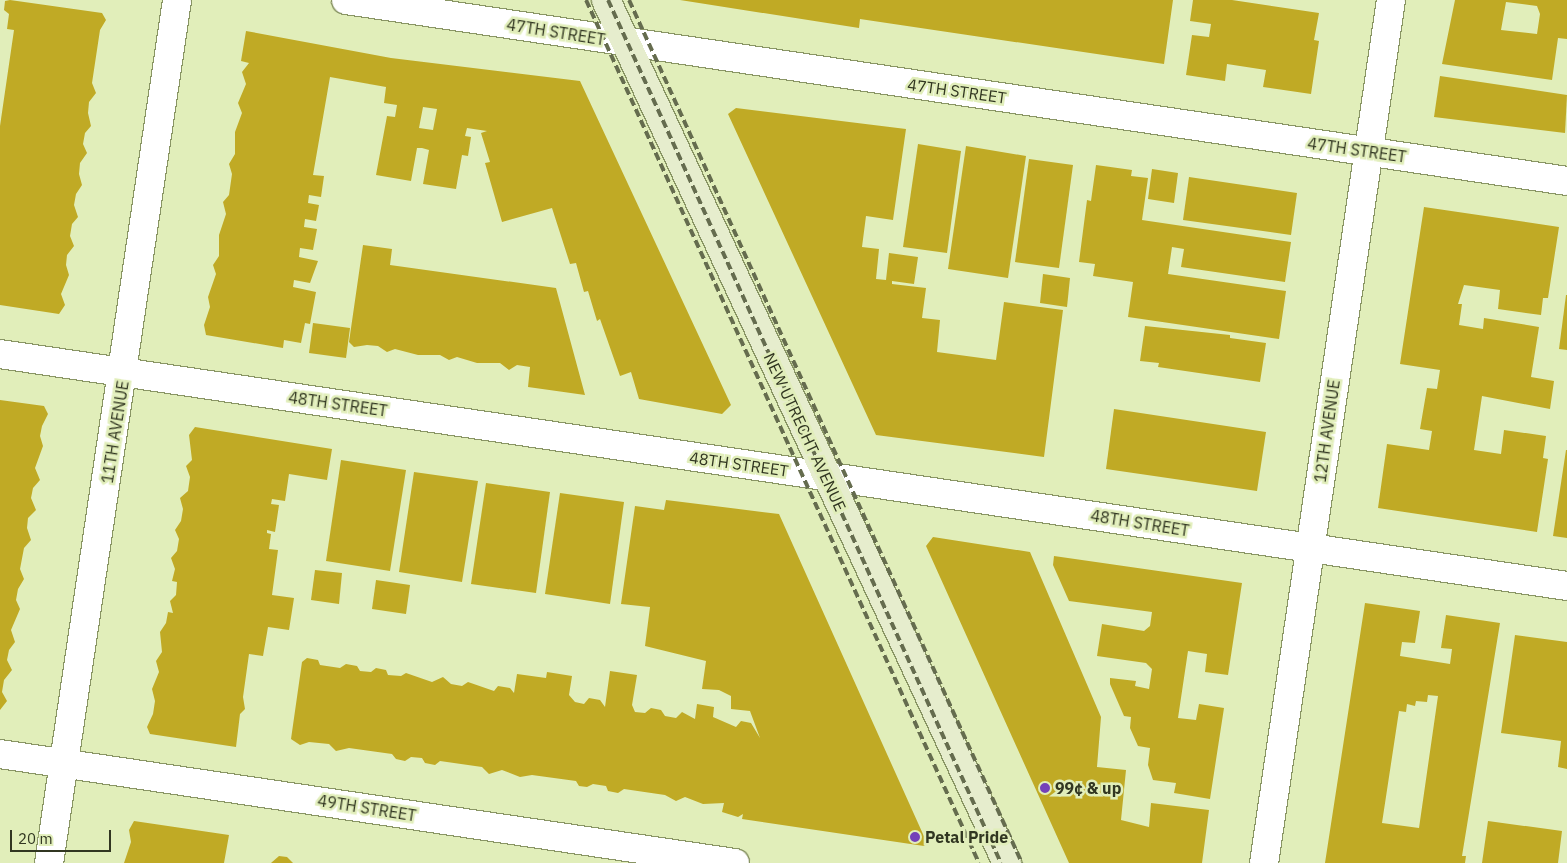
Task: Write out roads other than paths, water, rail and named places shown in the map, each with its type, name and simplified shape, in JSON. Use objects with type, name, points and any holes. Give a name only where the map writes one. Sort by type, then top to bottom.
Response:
[{"type":"street","name":"11TH AVENUE","points":[[49,863],[63,761],[124,373],[177,0]]},
{"type":"street","name":"47TH STREET","points":[[346,0],[1567,181]]},
{"type":"street","name":"NEW UTRECHT AVENUE","points":[[606,0],[825,476],[1007,863]]},
{"type":"street","name":"12TH AVENUE","points":[[1264,863],[1391,0]]},
{"type":"street","name":"48TH STREET","points":[[0,354],[1567,586]]},
{"type":"street","name":"49TH STREET","points":[[0,754],[63,761],[735,863]]},
{"type":"railway","points":[[586,0],[979,863]]},
{"type":"railway","points":[[608,0],[1001,863]]},
{"type":"railway","points":[[629,0],[1022,863]]},
{"type":"place","name":"99¢ & up","points":[[1045,788]]},
{"type":"place","name":"Petal Pride","points":[[915,837]]}]
